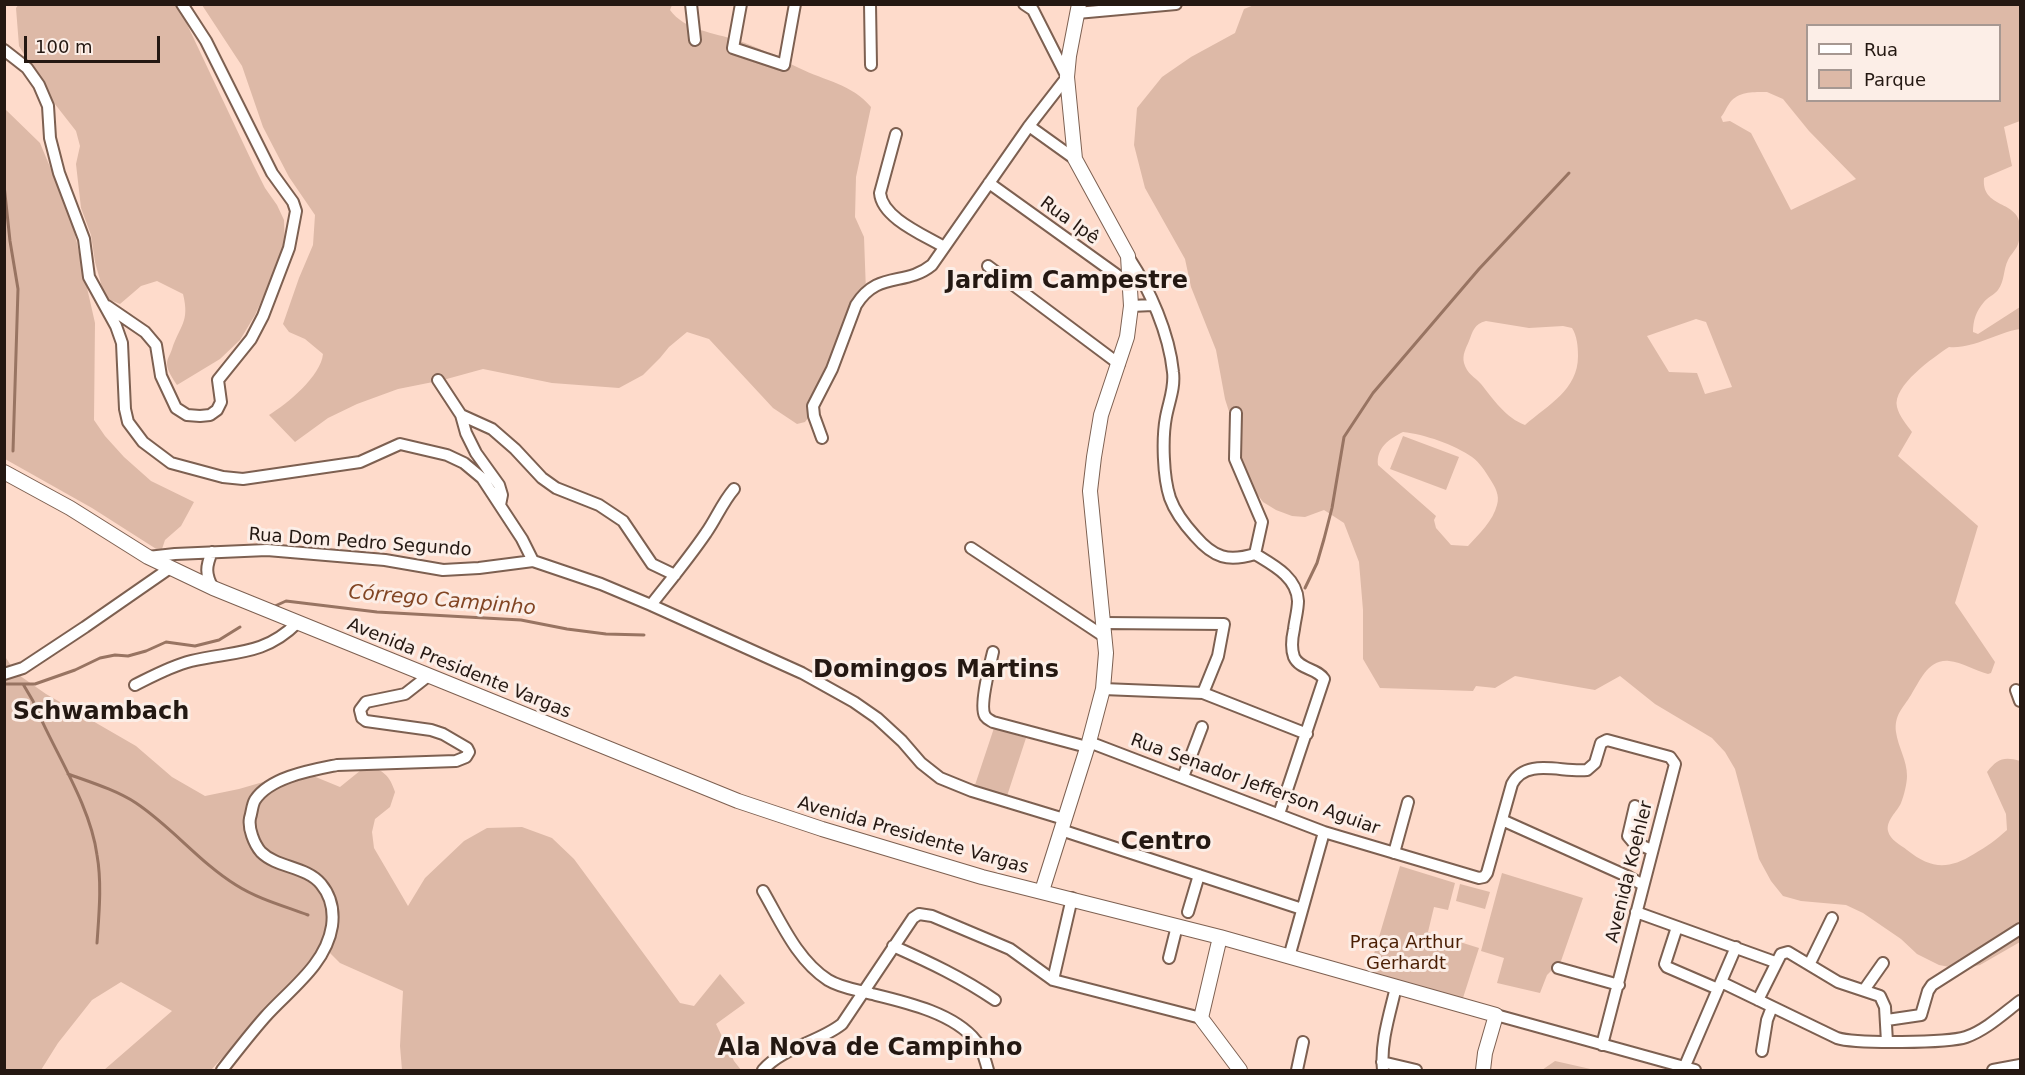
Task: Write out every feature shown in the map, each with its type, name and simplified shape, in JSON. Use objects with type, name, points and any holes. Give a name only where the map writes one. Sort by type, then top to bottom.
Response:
[{"type":"main road","points":[[1042,891],[1088,745],[1102,689],[1106,660],[1090,491],[1101,415],[1128,337],[1131,306],[1128,256],[1075,159],[1067,78],[1078,8]]},
{"type":"main road","name":"Avenida Presidente Vargas","points":[[4,472],[70,508],[148,557],[213,588],[738,801],[982,877],[1220,937],[1496,1015]]},
{"type":"main road","points":[[1220,937],[1201,1018],[1240,1071]]},
{"type":"main road","points":[[1483,1071],[1485,1053],[1496,1015]]},
{"type":"street","points":[[104,304],[145,332],[156,345],[161,376],[176,408],[187,415],[210,415],[217,410],[221,402],[218,380],[251,339],[263,316],[289,248],[296,211],[293,202],[272,174],[228,81],[182,4]]},
{"type":"street","points":[[691,4],[695,40]]},
{"type":"street","points":[[741,4],[733,48],[784,65],[795,4]]},
{"type":"street","points":[[870,4],[871,65]]},
{"type":"street","points":[[1078,8],[1176,4]]},
{"type":"street","points":[[822,438],[813,406],[832,369],[856,305],[862,295],[886,280],[912,277],[932,265],[1029,126],[1067,78],[1030,6]]},
{"type":"street","points":[[4,51],[27,68],[39,85],[48,106],[50,138],[58,173],[84,238],[89,278],[122,343],[125,409],[128,422],[143,442],[171,463],[223,477],[243,479],[360,462],[404,444],[447,455],[464,463],[482,478],[533,561],[601,584],[802,673],[854,702],[877,718],[921,763],[940,778],[1199,875],[1302,909]]},
{"type":"street","points":[[1029,126],[1075,159]]},
{"type":"street","points":[[896,134],[880,192],[880,200],[891,215],[944,247]]},
{"type":"street","name":"Rua Ipê","points":[[988,183],[1131,285]]},
{"type":"street","points":[[1128,256],[1138,271],[1154,305],[1171,355],[1174,387],[1164,435],[1166,474],[1171,499],[1181,519],[1203,545],[1227,559],[1238,559],[1255,554],[1280,570],[1293,584],[1298,600],[1293,634],[1293,654],[1298,663],[1319,673],[1324,679],[1279,814]]},
{"type":"street","points":[[988,266],[1119,364]]},
{"type":"street","points":[[1131,306],[1154,305]]},
{"type":"street","points":[[438,380],[460,415],[476,453],[500,485],[502,495],[500,505]]},
{"type":"street","points":[[1236,413],[1235,459],[1262,522],[1255,554]]},
{"type":"street","points":[[460,415],[492,429],[515,448],[542,478],[556,488],[599,505],[622,521],[651,564],[675,575]]},
{"type":"street","points":[[651,605],[705,535],[725,499],[734,489]]},
{"type":"street","points":[[971,548],[1104,630],[1224,624],[1218,656],[1203,693]]},
{"type":"street","name":"Rua Dom Pedro Segundo","points":[[148,557],[267,550],[385,560],[443,570],[533,561]]},
{"type":"street","points":[[212,552],[207,562],[206,575],[213,588]]},
{"type":"street","points":[[9,673],[23,668],[170,568]]},
{"type":"street","points":[[135,685],[190,661],[263,647],[277,641],[297,623]]},
{"type":"street","name":"Rua Senador Jefferson Aguiar","points":[[993,652],[984,703],[984,714],[993,722],[1088,745],[1183,777],[1324,832],[1479,878],[1488,873],[1502,820]]},
{"type":"street","points":[[222,1071],[265,1016],[307,974],[321,956],[332,928],[333,905],[320,883],[312,876],[271,859],[261,852],[255,842],[249,822],[254,802],[264,789],[277,782],[323,767],[456,761],[466,757],[469,752],[466,748],[443,734],[366,721],[360,715],[360,710],[366,702],[405,694],[428,676]]},
{"type":"street","points":[[1102,689],[1203,693],[1307,734]]},
{"type":"street","points":[[2016,690],[2020,701]]},
{"type":"street","points":[[1183,777],[1202,727]]},
{"type":"street","name":"Avenida Koehler","points":[[1502,820],[1517,775],[1532,768],[1587,770],[1595,763],[1603,741],[1612,740],[1667,755],[1675,764],[1602,1046]]},
{"type":"street","points":[[1394,853],[1408,802]]},
{"type":"street","points":[[1635,806],[1628,836],[1634,842],[1652,850]]},
{"type":"street","points":[[1502,820],[1643,885]]},
{"type":"street","points":[[1289,957],[1324,832]]},
{"type":"street","points":[[1188,912],[1199,875]]},
{"type":"street","points":[[763,891],[795,947],[828,979],[841,986],[926,1008],[965,1030],[981,1048],[988,1071]]},
{"type":"street","points":[[1053,980],[1072,898]]},
{"type":"street","points":[[1636,912],[1775,962]]},
{"type":"street","points":[[763,1071],[770,1063],[794,1048],[842,1024],[893,946],[913,918],[919,914],[932,916],[1010,949],[1053,980],[1201,1018]]},
{"type":"street","points":[[1810,963],[1832,918]]},
{"type":"street","points":[[1169,958],[1177,926]]},
{"type":"street","points":[[1677,927],[1665,964],[1667,967],[1758,1000],[1842,1040],[1887,1042],[1948,1040],[1968,1036],[2020,1001]]},
{"type":"street","points":[[1887,1020],[1921,1015],[1932,985],[2020,929]]},
{"type":"street","points":[[893,946],[958,976],[995,1000]]},
{"type":"street","points":[[1689,1069],[1719,986],[1736,947]]},
{"type":"street","points":[[1758,1000],[1775,962],[1781,954],[1788,952],[1810,963],[1838,982],[1882,999],[1887,1020],[1887,1042]]},
{"type":"street","points":[[1863,990],[1883,963]]},
{"type":"street","points":[[1558,968],[1619,985]]},
{"type":"street","points":[[1396,987],[1387,1027],[1383,1066],[1416,1071]]},
{"type":"street","points":[[1762,1051],[1767,1020],[1772,1007]]},
{"type":"street","name":"Avenida Presidente Vargas","points":[[1496,1015],[1689,1069]]},
{"type":"street","points":[[1297,1071],[1303,1042]]},
{"type":"street","points":[[1992,1071],[2020,1065]]},
{"type":"green space","points":[[19,4],[176,5],[265,188],[284,220],[285,248],[255,315],[240,340],[220,359],[177,385],[169,372],[167,363],[185,317],[183,294],[157,281],[141,286],[120,304],[105,298],[95,262],[91,235],[81,208],[76,164],[80,146],[76,131],[51,99],[19,46],[16,8]]},
{"type":"green space","points":[[202,5],[672,5],[670,10],[676,17],[691,26],[753,46],[847,88],[864,99],[871,107],[856,177],[855,217],[864,237],[866,292],[828,391],[805,422],[797,424],[773,408],[709,339],[687,332],[669,347],[643,375],[619,388],[552,383],[483,369],[398,389],[357,404],[328,418],[295,442],[269,415],[285,404],[310,380],[323,354],[305,339],[289,332],[283,324],[313,245],[315,215],[289,177],[263,127],[242,66]]},
{"type":"green space","points":[[1254,5],[2020,5],[2020,121],[2004,127],[2012,166],[1984,178],[1988,195],[2014,212],[2018,218],[2020,237],[2006,264],[2000,286],[1984,302],[1977,313],[1973,332],[1978,334],[2020,307],[2020,329],[1967,346],[1949,347],[1907,381],[1897,399],[1899,414],[1912,432],[1898,456],[1978,526],[1955,603],[1995,662],[1991,673],[1988,674],[1959,663],[1942,661],[1930,667],[1921,678],[1896,721],[1896,732],[1906,764],[1907,779],[1901,803],[1890,820],[1888,831],[1893,840],[1932,864],[1948,865],[1965,859],[1987,846],[2007,830],[2006,814],[1987,772],[2001,760],[2020,761],[2020,942],[1980,965],[1960,969],[1939,965],[1917,954],[1901,939],[1863,913],[1846,905],[1801,901],[1783,896],[1771,881],[1759,859],[1735,769],[1725,752],[1712,738],[1655,704],[1620,676],[1595,690],[1515,676],[1495,688],[1476,686],[1473,691],[1380,688],[1363,659],[1363,610],[1359,562],[1344,523],[1324,510],[1305,517],[1292,516],[1276,510],[1263,502],[1243,475],[1216,350],[1191,287],[1185,259],[1145,188],[1134,145],[1137,108],[1162,77],[1191,57],[1235,33],[1244,9]],"holes":[[[1767,92],[1783,99],[1809,131],[1856,179],[1791,210],[1751,133],[1730,121],[1723,122],[1721,117],[1736,97],[1746,93]],[[1696,319],[1706,322],[1732,387],[1705,394],[1697,373],[1669,372],[1647,336]],[[1486,321],[1529,328],[1563,326],[1572,328],[1574,331],[1578,356],[1573,378],[1560,396],[1525,425],[1506,413],[1465,367],[1465,352],[1473,331],[1476,326]],[[1403,432],[1420,435],[1457,448],[1472,457],[1494,485],[1498,498],[1495,511],[1489,522],[1468,546],[1451,545],[1436,528],[1434,520],[1436,516],[1378,465],[1379,454],[1384,445]]]},
{"type":"green space","points":[[4,108],[40,143],[71,217],[95,323],[94,420],[124,457],[151,481],[194,502],[181,526],[165,540],[161,552],[92,508],[5,459]]},
{"type":"green space","points":[[1403,436],[1459,457],[1446,490],[1390,469]]},
{"type":"green space","points":[[4,655],[16,673],[46,694],[136,746],[172,777],[205,796],[301,771],[340,787],[366,766],[381,771],[391,782],[395,792],[390,807],[375,819],[372,832],[374,848],[408,906],[425,878],[464,841],[487,828],[522,827],[552,838],[574,859],[680,1003],[694,1006],[720,974],[745,1003],[716,1024],[734,1061],[741,1070],[402,1070],[400,1046],[403,991],[340,963],[328,951],[308,966],[211,1070],[104,1070],[172,1011],[121,982],[92,1000],[58,1043],[41,1070],[5,1070]]},
{"type":"green space","points":[[994,728],[1026,738],[1007,796],[975,785]]},
{"type":"green space","name":"Praça Arthur Gerhardt","points":[[1400,866],[1455,883],[1448,910],[1434,907],[1428,932],[1479,948],[1462,1001],[1368,974]]},
{"type":"green space","points":[[1502,873],[1583,898],[1561,961],[1547,975],[1540,993],[1497,983],[1504,958],[1481,951]]},
{"type":"green space","points":[[1460,884],[1490,892],[1485,909],[1456,901]]},
{"type":"green space","points":[[1555,1061],[1595,1070],[1542,1070]]},
{"type":"waterway","points":[[1305,588],[1317,563],[1324,539],[1332,508],[1344,437],[1373,393],[1479,269],[1569,173]]},
{"type":"waterway","points":[[4,185],[18,289],[13,451]]},
{"type":"waterway","name":"Córrego Campinho","points":[[275,606],[286,601],[377,612],[521,620],[606,634],[644,635]]},
{"type":"waterway","name":"Córrego Campinho","points":[[4,684],[35,684],[75,670],[100,658],[115,655],[128,656],[166,642],[195,646],[219,640],[240,627]]},
{"type":"waterway","points":[[23,684],[79,796],[93,835],[97,855],[100,899],[97,943]]},
{"type":"waterway","points":[[68,774],[111,790],[136,803],[210,866],[244,890],[308,915]]},
{"type":"district","name":"Jardim Campestre","points":[[1067,282]]},
{"type":"district","name":"Domingos Martins","points":[[936,671]]},
{"type":"district","name":"Schwambach","points":[[101,713]]},
{"type":"district","name":"Centro","points":[[1166,843]]},
{"type":"district","name":"Ala Nova de Campinho","points":[[870,1049]]}]
